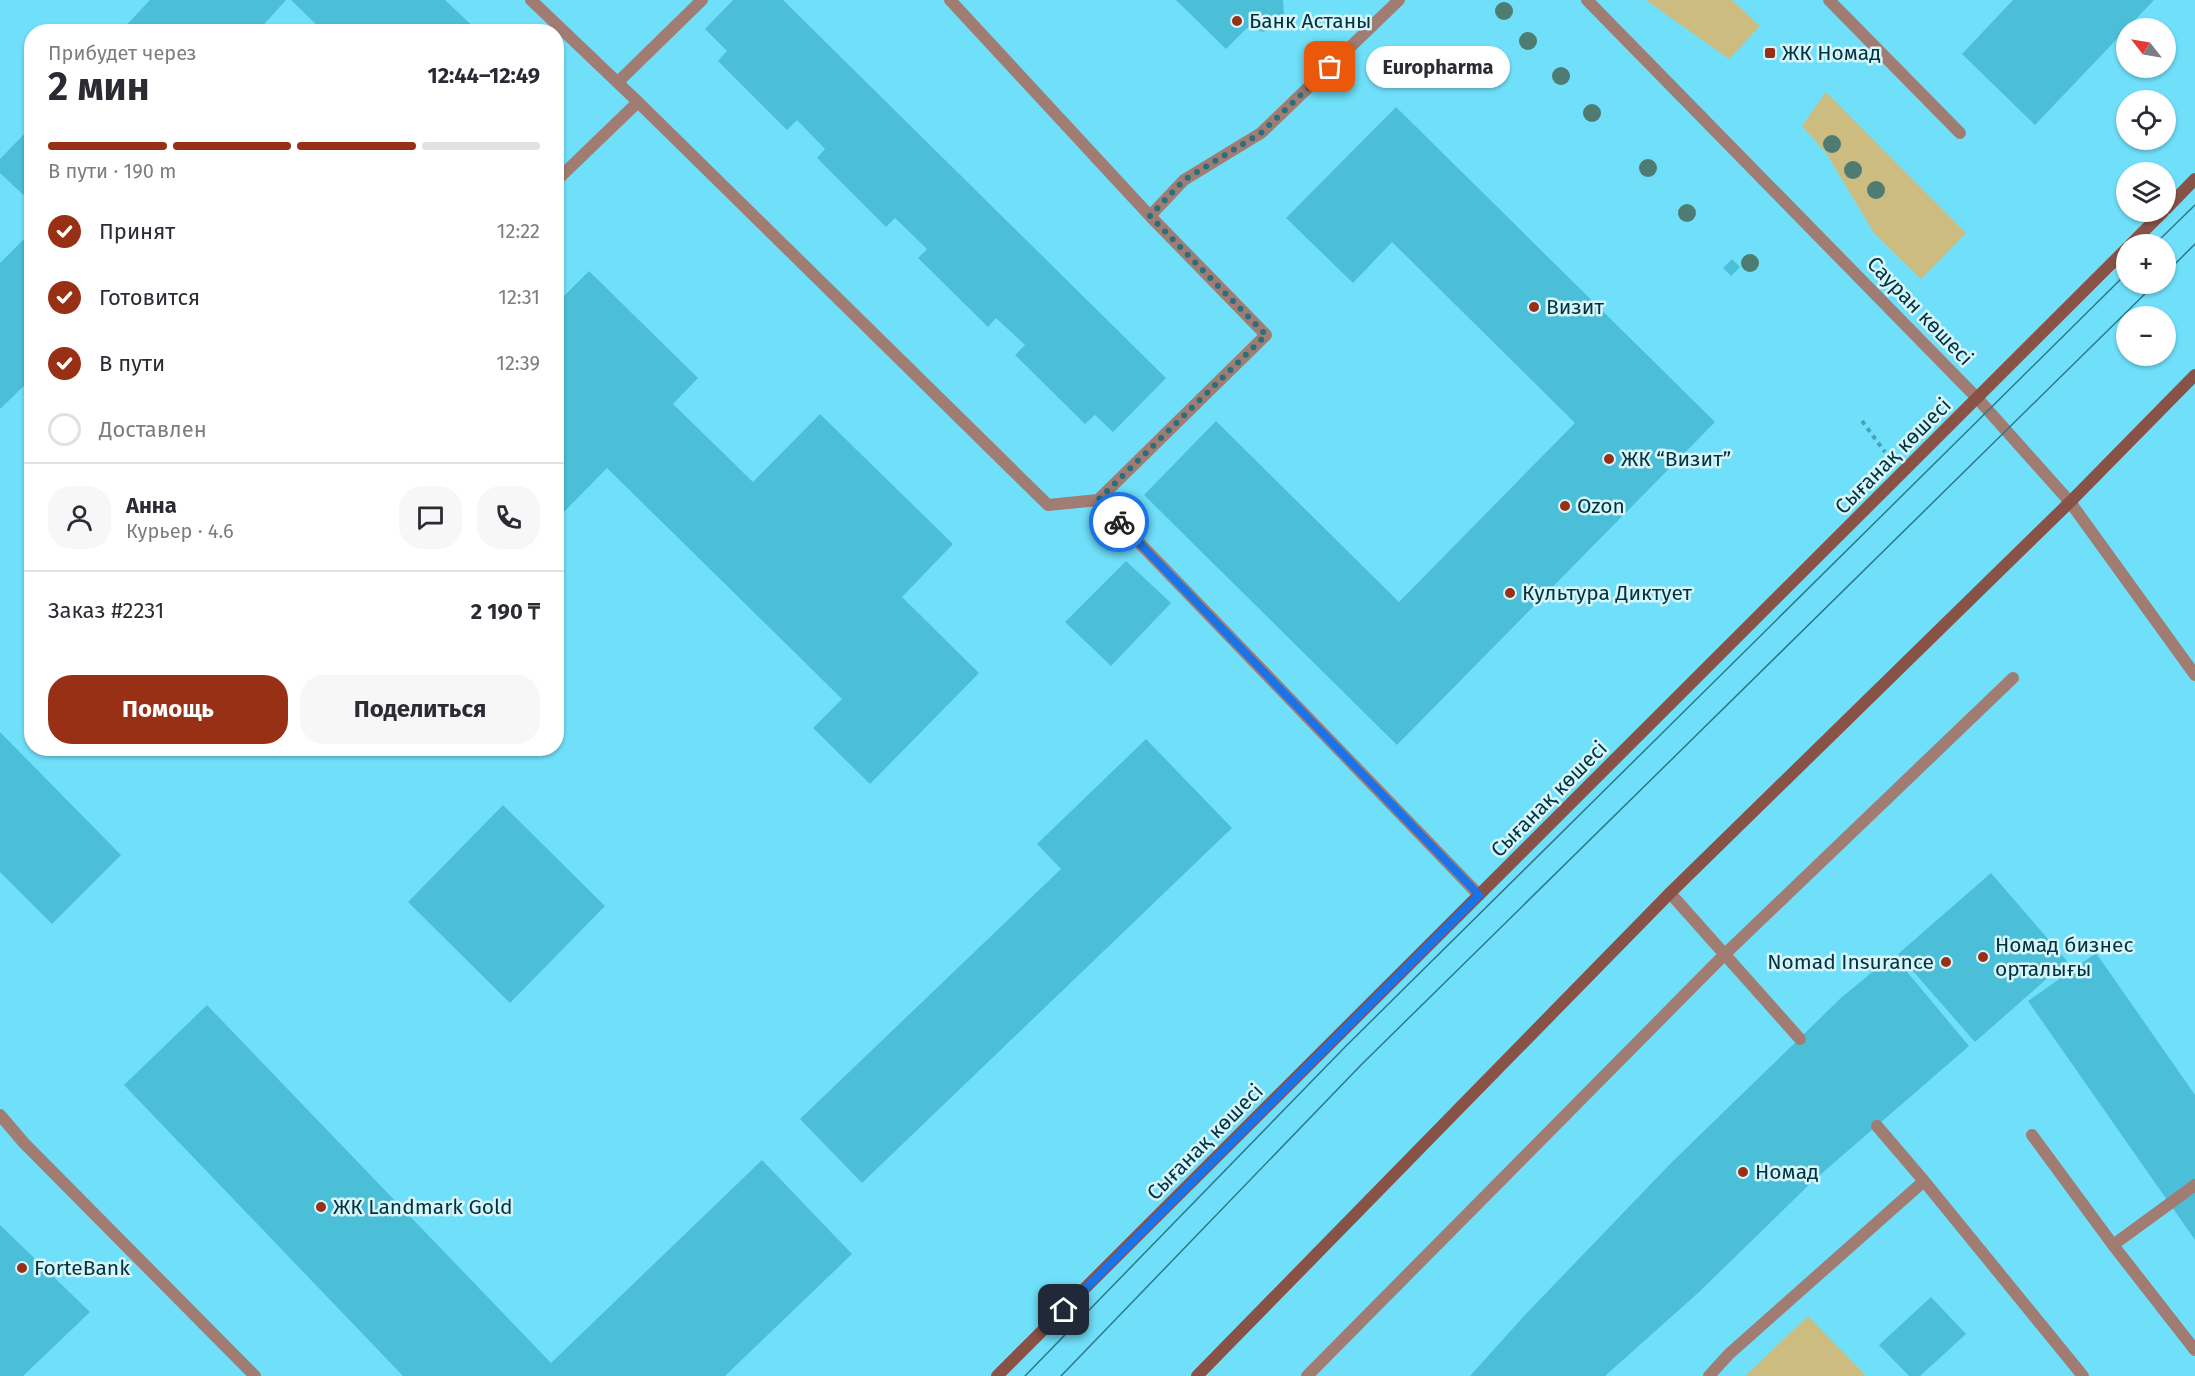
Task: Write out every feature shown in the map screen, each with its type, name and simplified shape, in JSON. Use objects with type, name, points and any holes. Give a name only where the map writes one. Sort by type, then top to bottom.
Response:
[{"type":"main road","points":[[2176,199],[2195,179]]},
{"type":"main road","points":[[2141,234],[2153,222]]},
{"type":"main road","name":"Сығанақ көшесі","points":[[997,1376],[2116,259]]},
{"type":"main road","points":[[1197,1376],[1670,893],[2070,502],[2195,375]]},
{"type":"street","points":[[531,0],[556,24]]},
{"type":"street","points":[[618,82],[702,0]]},
{"type":"street","points":[[564,31],[1048,504],[1098,500],[1266,335],[1150,216],[950,0]]},
{"type":"street","points":[[1150,216],[1184,180],[1261,133],[1400,0]]},
{"type":"street","name":"Сауран көшесі","points":[[1587,0],[1978,399],[2070,502],[2195,675]]},
{"type":"street","points":[[1829,0],[1960,133]]},
{"type":"street","points":[[564,173],[638,102]]},
{"type":"street","points":[[1098,500],[1479,895]]},
{"type":"street","points":[[1307,1376],[1725,954],[2013,678]]},
{"type":"street","points":[[1670,893],[1800,1040]]},
{"type":"street","points":[[0,1115],[24,1143],[255,1376]]},
{"type":"street","points":[[1877,1126],[2083,1376]]},
{"type":"street","points":[[2032,1136],[2195,1350]]},
{"type":"street","points":[[1709,1376],[1729,1354],[1924,1181]]},
{"type":"street","points":[[2113,1245],[2195,1185]]},
{"type":"path","points":[[1862,421],[1885,452]]},
{"type":"shaded area","points":[[1646,0],[1732,0],[1760,26],[1729,59]]},
{"type":"shaded area","points":[[1826,92],[1966,233],[1921,279],[1874,233],[1826,153],[1802,126]]},
{"type":"shaded area","points":[[1808,1316],[1866,1376],[1745,1376]]},
{"type":"building","points":[[150,0],[286,0],[264,24],[128,24]]},
{"type":"building","points":[[291,0],[445,0],[470,24],[316,24]]},
{"type":"building","points":[[733,0],[783,0],[1166,378],[1113,432],[1095,415],[1085,424],[1015,355],[1025,345],[996,318],[988,327],[918,258],[927,249],[895,218],[886,227],[817,158],[825,149],[797,120],[787,130],[718,61],[727,51],[705,29]]},
{"type":"building","name":"Банк Астаны","points":[[1176,0],[1283,0],[1284,14],[1264,32],[1247,28],[1226,49]]},
{"type":"building","points":[[2013,0],[2154,0],[2137,18],[2116,18],[2116,40],[2035,125],[1962,54]]},
{"type":"building","name":"ЖК “Визит”","points":[[1396,107],[1715,422],[1397,745],[1144,495],[1216,421],[1399,602],[1575,423],[1392,242],[1353,283],[1286,218]]},
{"type":"building","points":[[24,134],[24,196],[0,173],[0,159]]},
{"type":"building","points":[[24,241],[24,386],[0,409],[0,263]]},
{"type":"building","points":[[1732,259],[1740,267],[1731,276],[1723,268]]},
{"type":"building","points":[[589,271],[698,378],[673,404],[753,482],[820,414],[953,544],[902,597],[979,673],[870,784],[813,728],[842,699],[607,468],[564,512],[564,296]]},
{"type":"building","points":[[1126,561],[1171,603],[1111,666],[1065,622]]},
{"type":"building","points":[[0,732],[121,855],[52,924],[0,872]]},
{"type":"building","points":[[1146,739],[1232,828],[862,1183],[800,1119],[1061,869],[1037,844]]},
{"type":"building","points":[[503,805],[605,906],[510,1003],[408,902]]},
{"type":"building","name":"Номад бизнес орталығы","points":[[1991,873],[2067,961],[1975,1042],[1898,954]]},
{"type":"building","points":[[2096,953],[2195,1095],[2195,1240],[2028,1001]]},
{"type":"building","name":"Номад","points":[[1893,955],[1969,1046],[1813,1181],[1698,1293],[1605,1376],[1470,1376],[1524,1316],[1671,1163],[1842,997]]},
{"type":"building","name":"ЖК Landmark Gold","points":[[207,1005],[551,1363],[762,1160],[852,1254],[725,1376],[403,1376],[124,1085]]},
{"type":"building","name":"ForteBank","points":[[0,1225],[90,1312],[23,1376],[0,1376]]},
{"type":"building","points":[[1931,1297],[1966,1334],[1920,1376],[1909,1376],[1879,1345]]},
{"type":"tram line","points":[[2165,234],[2195,205]]},
{"type":"tram line","points":[[2176,263],[2195,244]]},
{"type":"tram line","points":[[1025,1376],[1345,1047],[2116,284]]},
{"type":"tram line","points":[[1061,1376],[1361,1065],[2145,294]]},
{"type":"way so far","points":[[1119,522],[1098,500],[1266,335],[1150,216],[1184,180],[1261,133],[1330,67]]},
{"type":"place","name":"Банк Астаны","points":[[1237,21]]},
{"type":"place","name":"ЖК Номад","points":[[1770,53]]},
{"type":"place","name":"Europharma","points":[[1330,67]]},
{"type":"place","name":"Визит","points":[[1534,307]]},
{"type":"place","name":"ЖК “Визит”","points":[[1609,459]]},
{"type":"place","name":"Ozon","points":[[1565,506]]},
{"type":"place","name":"Культура Диктует","points":[[1510,593]]},
{"type":"place","name":"Номад бизнес орталығы","points":[[1983,957]]},
{"type":"place","name":"Nomad Insurance","points":[[1946,962]]},
{"type":"place","name":"Номад","points":[[1743,1172]]},
{"type":"place","name":"ЖК Landmark Gold","points":[[321,1207]]},
{"type":"place","name":"ForteBank","points":[[22,1268]]},
{"type":"route","points":[[1064,1310],[1479,895],[1119,522]]}]
